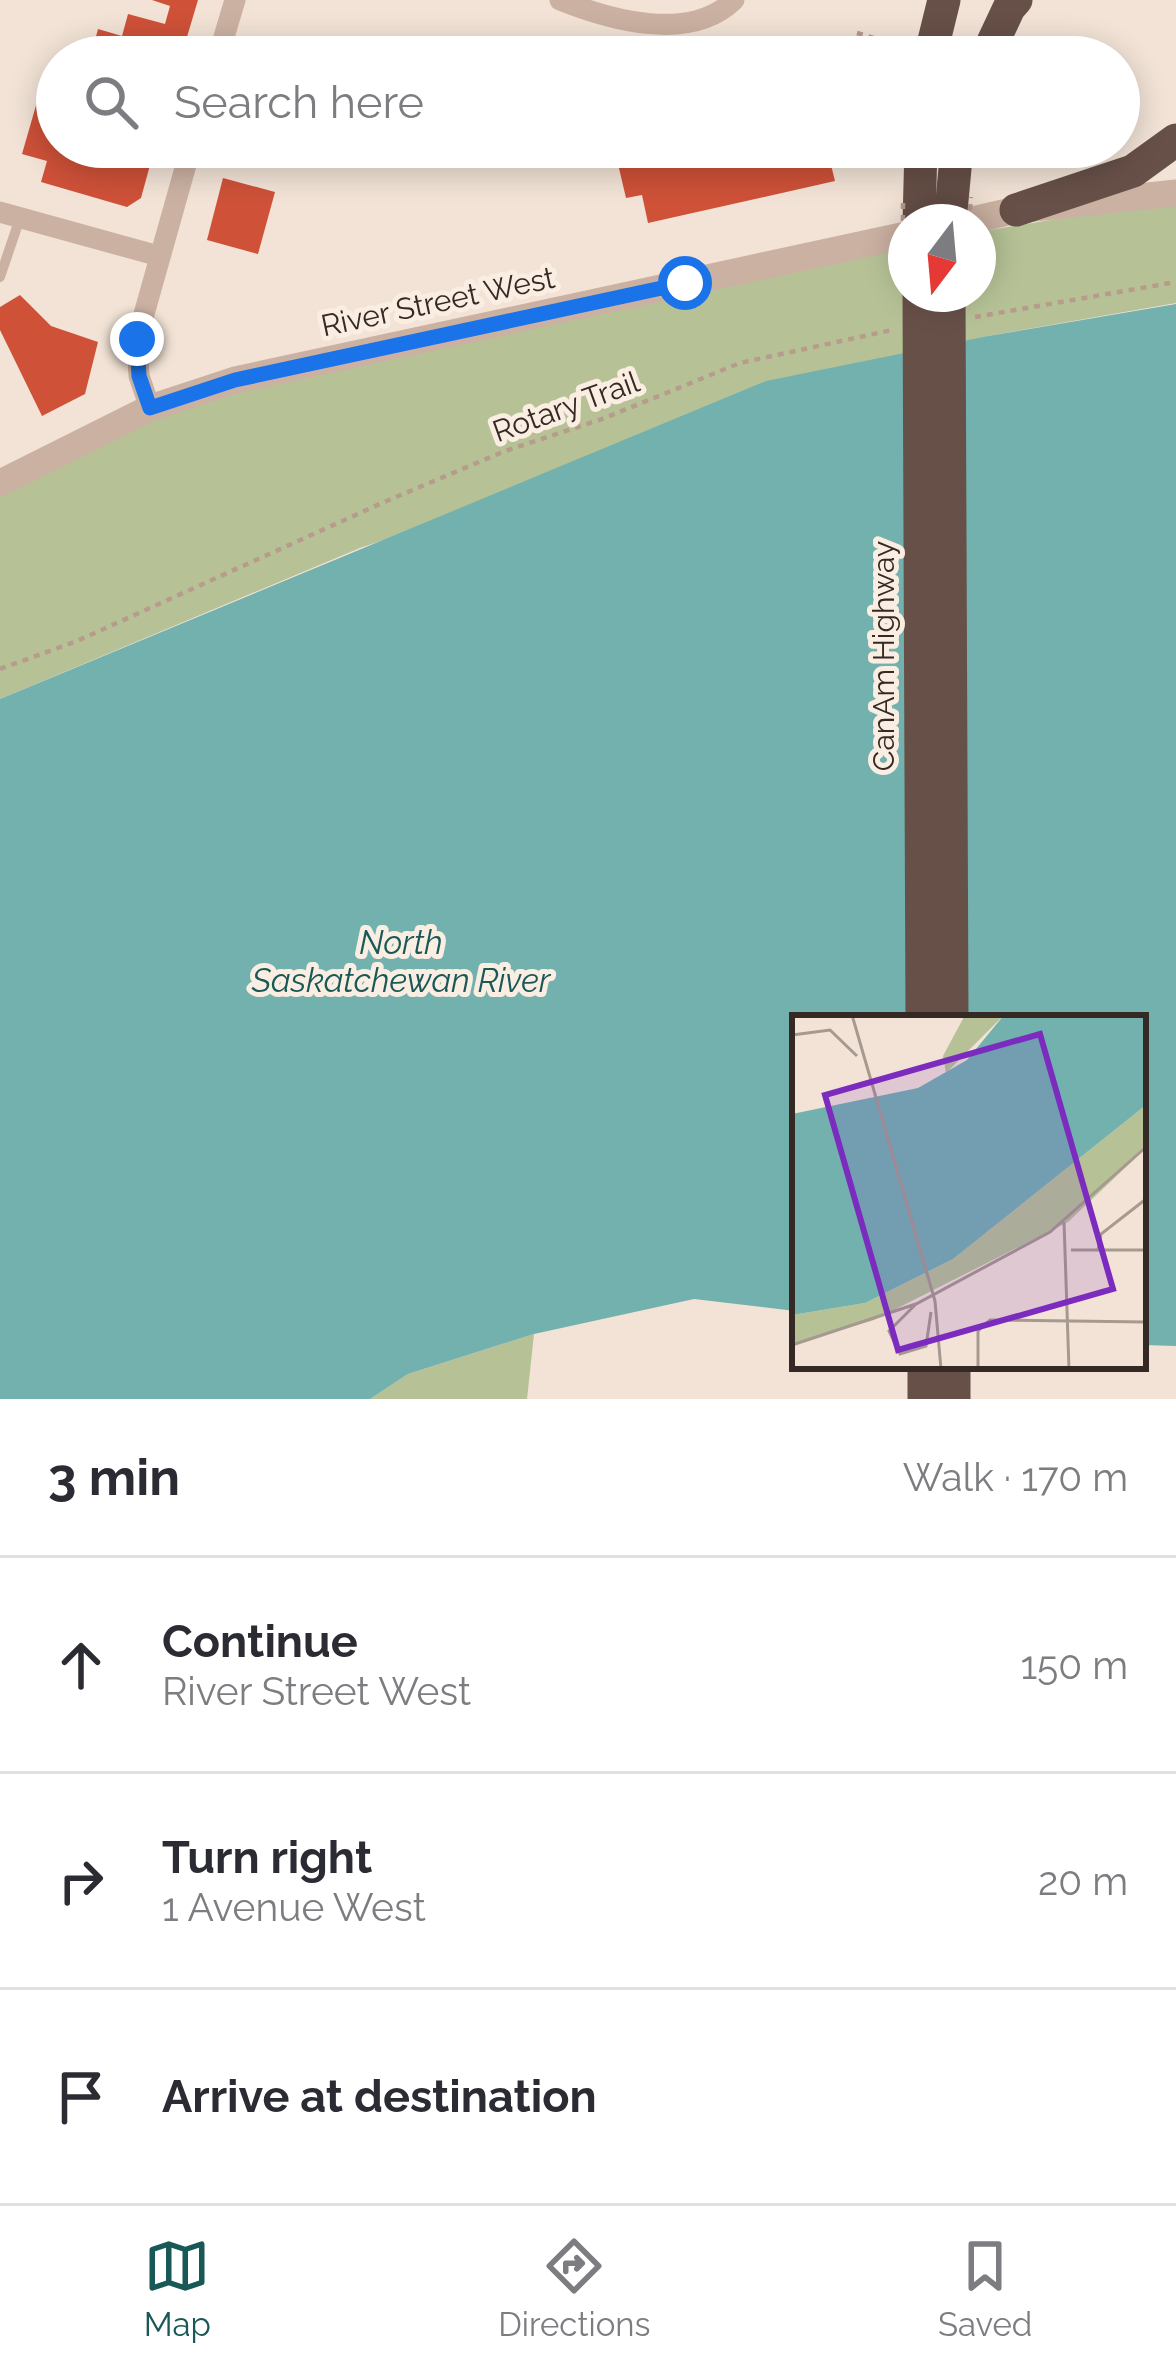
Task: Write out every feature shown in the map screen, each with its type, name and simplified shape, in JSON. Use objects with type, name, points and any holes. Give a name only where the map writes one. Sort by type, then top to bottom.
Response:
[{"type":"highway","points":[[925,36],[944,0]]},
{"type":"highway","points":[[979,36],[988,0]]},
{"type":"highway","points":[[996,36],[1016,0]]},
{"type":"highway","points":[[1140,166],[1176,140]]},
{"type":"highway","points":[[919,204],[920,168]]},
{"type":"highway","points":[[959,168],[962,204]]},
{"type":"highway","points":[[1016,210],[1137,168]]},
{"type":"highway","name":"CanAm Highway","points":[[919,312],[922,1015]]},
{"type":"highway","points":[[952,1015],[959,312]]},
{"type":"street","points":[[224,36],[235,0]]},
{"type":"street","points":[[560,0],[618,19],[669,23],[710,17],[734,0]]},
{"type":"street","points":[[150,408],[139,376],[137,339],[185,168]]},
{"type":"street","points":[[996,212],[1176,193]]},
{"type":"street","points":[[10,215],[158,256]]},
{"type":"street","name":"River Street West","points":[[0,483],[150,408],[235,380],[888,239]]},
{"type":"lane","points":[[0,278],[10,215]]},
{"type":"path","points":[[857,33],[867,36]]},
{"type":"path","points":[[996,302],[1176,282]]},
{"type":"path","name":"Rotary Trail","points":[[0,669],[77,641],[505,451],[602,419],[740,363],[902,328]]},
{"type":"green space","points":[[1176,199],[1176,303],[988,336],[360,548],[0,699],[0,474],[131,406],[888,249],[888,312],[996,312],[996,229]]},
{"type":"green space","points":[[534,1334],[527,1399],[370,1399],[408,1374]]},
{"type":"water","name":"North Saskatchewan River","points":[[1176,304],[1176,1346],[1146,1345],[1146,1015],[792,1015],[792,1311],[694,1299],[534,1334],[408,1374],[370,1399],[0,1399],[0,699],[766,381]]},
{"type":"building","points":[[152,0],[198,0],[187,36],[122,36],[128,14],[165,24],[170,6]]},
{"type":"building","points":[[98,29],[122,36],[96,36]]},
{"type":"building","points":[[36,105],[36,158],[22,154]]},
{"type":"building","points":[[45,168],[149,168],[141,198],[127,207],[41,182]]},
{"type":"building","points":[[619,168],[832,168],[835,181],[648,223],[642,195],[626,198]]},
{"type":"building","points":[[223,178],[275,192],[258,254],[207,240]]},
{"type":"building","points":[[20,295],[51,326],[98,342],[85,394],[42,416],[0,330],[0,307]]},
{"type":"route","points":[[137,339],[139,376],[150,408],[235,380],[685,283]]}]
